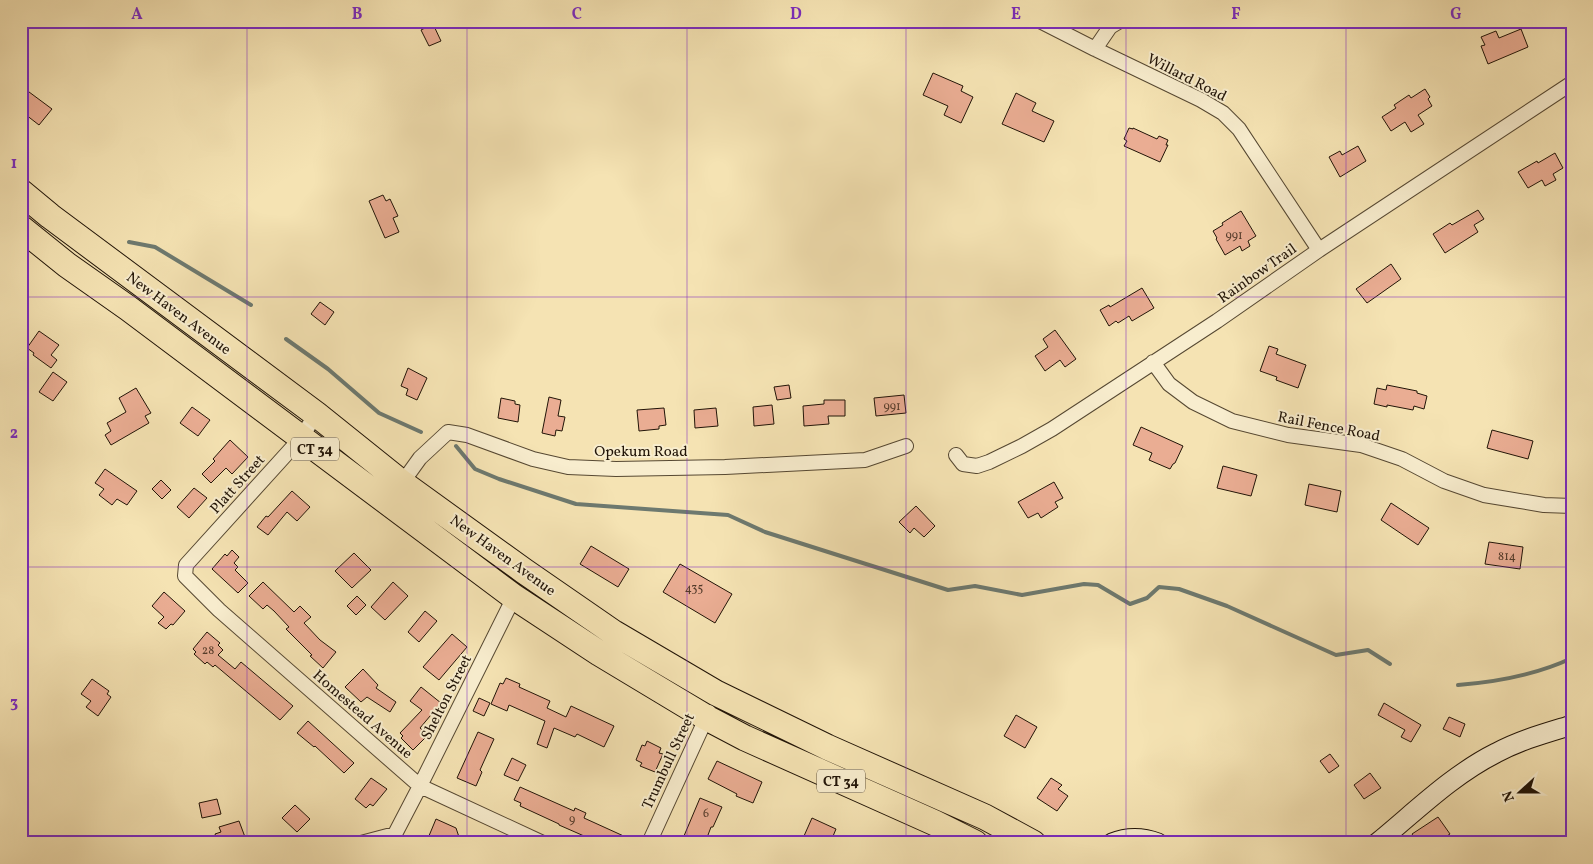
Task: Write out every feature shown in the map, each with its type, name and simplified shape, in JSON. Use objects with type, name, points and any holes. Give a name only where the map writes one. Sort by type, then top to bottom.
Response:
[{"type":"highway","name":"New Haven Avenue","points":[[21,192],[50,216],[316,414],[402,483],[614,633],[716,693],[827,747],[985,817],[1033,843]]},
{"type":"highway","name":"New Haven Avenue","points":[[21,228],[67,265],[514,597],[599,653],[706,718],[745,738],[935,823],[975,843]]},
{"type":"main road","points":[[1377,843],[1447,785],[1481,761],[1519,743],[1572,726]]},
{"type":"main road","points":[[1112,843],[1137,838],[1158,843]]},
{"type":"street","name":"Willard Road","points":[[1040,21],[1223,112],[1239,129],[1319,250]]},
{"type":"street","points":[[1095,49],[1110,27],[1120,21]]},
{"type":"street","name":"Rainbow Trail","points":[[956,455],[963,464],[977,466],[1022,446],[1052,429],[1217,321],[1319,250],[1572,84]]},
{"type":"street","name":"Rail Fence Road","points":[[1153,362],[1169,384],[1193,402],[1232,422],[1288,435],[1361,445],[1402,459],[1444,480],[1484,495],[1544,505],[1572,506]]},
{"type":"street","name":"Platt Street","points":[[185,576],[186,565],[301,438],[316,414]]},
{"type":"street","name":"Opekum Road","points":[[402,483],[420,458],[448,432],[467,435],[533,459],[568,467],[616,469],[865,460],[906,446]]},
{"type":"street","name":"Homestead Avenue","points":[[185,576],[219,610],[420,786],[543,843]]},
{"type":"street","name":"Shelton Street","points":[[361,843],[394,834],[420,786],[514,597]]},
{"type":"street","name":"Trumbull Street","points":[[649,843],[716,693]]},
{"type":"building","points":[[433,24],[441,41],[429,46],[421,30]]},
{"type":"building","points":[[1521,29],[1528,47],[1488,64],[1481,46],[1485,45],[1481,37],[1496,31],[1499,38]]},
{"type":"building","points":[[933,73],[963,86],[961,91],[973,97],[961,123],[944,115],[948,106],[923,95]]},
{"type":"building","points":[[21,86],[52,109],[39,125],[21,111]]},
{"type":"building","points":[[1425,89],[1430,97],[1428,99],[1432,106],[1418,115],[1424,124],[1411,132],[1405,122],[1391,131],[1382,117],[1396,108],[1394,105],[1409,95],[1411,98]]},
{"type":"building","points":[[1016,93],[1036,103],[1032,111],[1054,121],[1044,142],[1002,124]]},
{"type":"building","points":[[1129,128],[1157,139],[1159,136],[1168,140],[1166,145],[1168,145],[1160,162],[1124,146],[1127,141],[1124,139]]},
{"type":"building","points":[[1358,146],[1366,161],[1340,177],[1329,157],[1340,151],[1342,155]]},
{"type":"building","points":[[1555,153],[1563,168],[1553,174],[1556,180],[1545,186],[1542,180],[1528,188],[1518,172]]},
{"type":"building","points":[[383,195],[386,201],[390,199],[398,216],[393,218],[399,232],[385,238],[369,201]]},
{"type":"building","points":[[1478,210],[1484,219],[1474,225],[1478,232],[1445,253],[1433,234],[1450,223],[1452,225]]},
{"type":"building","points":[[1241,211],[1256,236],[1248,241],[1250,246],[1242,251],[1240,246],[1225,255],[1213,231]]},
{"type":"building","points":[[1391,264],[1401,279],[1367,303],[1356,289]]},
{"type":"building","points":[[1142,288],[1154,308],[1132,321],[1129,316],[1109,326],[1100,310],[1109,305],[1110,307]]},
{"type":"building","points":[[320,302],[334,312],[325,325],[311,314]]},
{"type":"building","points":[[1055,330],[1076,359],[1065,367],[1060,360],[1045,371],[1035,356],[1048,347],[1043,339]]},
{"type":"building","points":[[39,331],[59,345],[51,355],[57,360],[51,368],[33,355],[34,353],[27,348]]},
{"type":"building","points":[[1269,346],[1278,349],[1276,354],[1306,365],[1298,388],[1276,380],[1277,377],[1260,371]]},
{"type":"building","points":[[408,368],[427,378],[417,400],[406,395],[408,389],[401,386]]},
{"type":"building","points":[[53,372],[67,382],[53,401],[39,392]]},
{"type":"building","points":[[789,385],[791,398],[777,400],[774,387]]},
{"type":"building","points":[[1387,385],[1417,391],[1417,393],[1427,396],[1424,409],[1414,406],[1413,410],[1374,404],[1377,388],[1386,390]]},
{"type":"building","points":[[136,388],[151,413],[145,416],[149,423],[111,445],[105,435],[111,431],[107,423],[126,412],[119,398]]},
{"type":"building","points":[[904,395],[906,413],[876,416],[874,398]]},
{"type":"building","points":[[549,397],[561,400],[558,416],[565,417],[562,431],[556,430],[555,436],[542,433]]},
{"type":"building","points":[[501,398],[515,401],[515,404],[520,405],[518,422],[498,418]]},
{"type":"building","points":[[824,400],[845,400],[845,416],[828,416],[829,424],[804,426],[803,406],[824,404]]},
{"type":"building","points":[[772,405],[774,424],[754,426],[753,407]]},
{"type":"building","points":[[192,407],[210,420],[198,436],[180,423]]},
{"type":"building","points":[[664,408],[666,425],[659,426],[659,429],[639,431],[637,410]]},
{"type":"building","points":[[716,408],[718,426],[695,428],[694,410]]},
{"type":"building","points":[[1141,427],[1183,446],[1170,469],[1149,460],[1152,453],[1133,445]]},
{"type":"building","points":[[1492,430],[1533,441],[1528,459],[1487,448]]},
{"type":"building","points":[[230,440],[248,457],[232,474],[226,468],[211,483],[202,474],[215,461],[213,459]]},
{"type":"building","points":[[1223,466],[1257,475],[1251,496],[1217,488]]},
{"type":"building","points":[[105,469],[137,491],[127,505],[117,499],[112,505],[99,495],[104,489],[95,483]]},
{"type":"building","points":[[161,480],[171,490],[162,499],[152,489]]},
{"type":"building","points":[[1054,482],[1063,498],[1055,502],[1058,507],[1041,518],[1038,513],[1028,518],[1018,502]]},
{"type":"building","points":[[1309,484],[1341,491],[1337,512],[1305,505]]},
{"type":"building","points":[[194,488],[207,498],[189,518],[177,507]]},
{"type":"building","points":[[292,491],[310,507],[297,521],[287,512],[268,535],[257,527],[266,516],[268,517]]},
{"type":"building","points":[[1391,503],[1429,528],[1418,545],[1381,520]]},
{"type":"building","points":[[916,506],[935,526],[924,537],[914,528],[910,533],[899,522]]},
{"type":"building","points":[[1489,542],[1523,547],[1520,569],[1485,564]]},
{"type":"building","points":[[591,546],[629,569],[618,587],[580,564]]},
{"type":"building","points":[[232,550],[239,557],[234,563],[238,567],[235,570],[248,583],[238,593],[212,569],[225,554],[227,556]]},
{"type":"building","points":[[354,553],[371,570],[352,588],[335,571]]},
{"type":"building","points":[[680,564],[732,594],[715,623],[663,592]]},
{"type":"building","points":[[263,582],[294,612],[300,606],[311,617],[304,623],[320,640],[336,652],[323,668],[286,629],[289,627],[274,611],[267,605],[263,609],[249,596]]},
{"type":"building","points":[[393,582],[408,596],[385,620],[371,607]]},
{"type":"building","points":[[164,592],[185,611],[173,625],[171,624],[166,629],[158,623],[164,617],[152,606]]},
{"type":"building","points":[[357,596],[366,605],[356,615],[347,606]]},
{"type":"building","points":[[425,611],[437,621],[419,642],[408,632]]},
{"type":"building","points":[[207,632],[220,643],[218,645],[223,650],[218,655],[235,669],[241,662],[293,706],[280,720],[215,665],[213,667],[207,662],[205,664],[194,654],[196,652],[193,649]]},
{"type":"building","points":[[452,634],[467,647],[439,680],[423,667]]},
{"type":"building","points":[[363,669],[378,685],[376,688],[396,702],[390,712],[367,697],[361,702],[345,687]]},
{"type":"building","points":[[506,678],[520,684],[519,687],[550,701],[547,708],[566,717],[571,706],[614,726],[604,747],[577,734],[575,737],[554,728],[547,748],[537,744],[545,721],[509,705],[507,711],[491,704],[500,683],[503,684]]},
{"type":"building","points":[[92,679],[109,691],[107,694],[111,697],[98,716],[86,707],[91,701],[81,694]]},
{"type":"building","points":[[421,687],[441,703],[420,728],[428,735],[413,750],[401,738],[403,736],[400,733],[422,710],[410,701]]},
{"type":"building","points":[[479,698],[490,703],[484,716],[473,711]]},
{"type":"building","points":[[1384,703],[1421,725],[1411,742],[1401,737],[1405,730],[1378,715]]},
{"type":"building","points":[[1016,715],[1037,727],[1025,748],[1004,736]]},
{"type":"building","points":[[1449,717],[1465,724],[1460,737],[1443,729]]},
{"type":"building","points":[[308,721],[354,763],[344,773],[315,746],[297,733]]},
{"type":"building","points":[[478,732],[494,739],[480,770],[482,772],[476,786],[457,778]]},
{"type":"building","points":[[647,741],[661,748],[659,753],[663,754],[655,772],[640,766],[642,763],[636,760],[642,745],[645,746]]},
{"type":"building","points":[[1330,754],[1339,766],[1329,773],[1320,761]]},
{"type":"building","points":[[512,758],[526,765],[518,781],[504,775]]},
{"type":"building","points":[[717,761],[762,782],[753,803],[736,796],[737,794],[708,779]]},
{"type":"building","points":[[1370,773],[1381,788],[1364,799],[1354,785]]},
{"type":"building","points":[[371,778],[387,789],[373,806],[370,804],[366,808],[355,799]]},
{"type":"building","points":[[1051,778],[1062,785],[1058,789],[1068,796],[1057,811],[1037,798]]},
{"type":"building","points":[[520,787],[574,811],[575,808],[586,813],[584,818],[639,843],[600,843],[559,825],[520,806],[521,803],[514,800]]},
{"type":"building","points":[[700,798],[722,807],[705,843],[681,843]]},
{"type":"building","points":[[217,799],[221,814],[202,818],[199,803]]},
{"type":"building","points":[[295,805],[310,819],[297,832],[282,818]]},
{"type":"building","points":[[1438,817],[1450,834],[1436,843],[1418,843],[1412,834]]},
{"type":"building","points":[[812,818],[836,829],[831,841],[828,839],[826,843],[819,843],[804,836]]},
{"type":"building","points":[[436,819],[456,828],[461,843],[426,843]]},
{"type":"building","points":[[239,821],[245,837],[241,838],[242,841],[218,843],[215,834],[221,832],[219,827]]},
{"type":"waterway","points":[[129,242],[155,247],[251,305]]},
{"type":"waterway","points":[[286,339],[328,369],[379,413],[421,432]]},
{"type":"waterway","points":[[456,446],[475,469],[499,479],[576,504],[728,515],[765,532],[948,590],[975,586],[1022,595],[1084,584],[1098,585],[1130,604],[1147,598],[1159,587],[1179,589],[1227,606],[1336,655],[1368,650],[1390,664]]},
{"type":"waterway","points":[[1458,685],[1516,677],[1572,658]]}]
